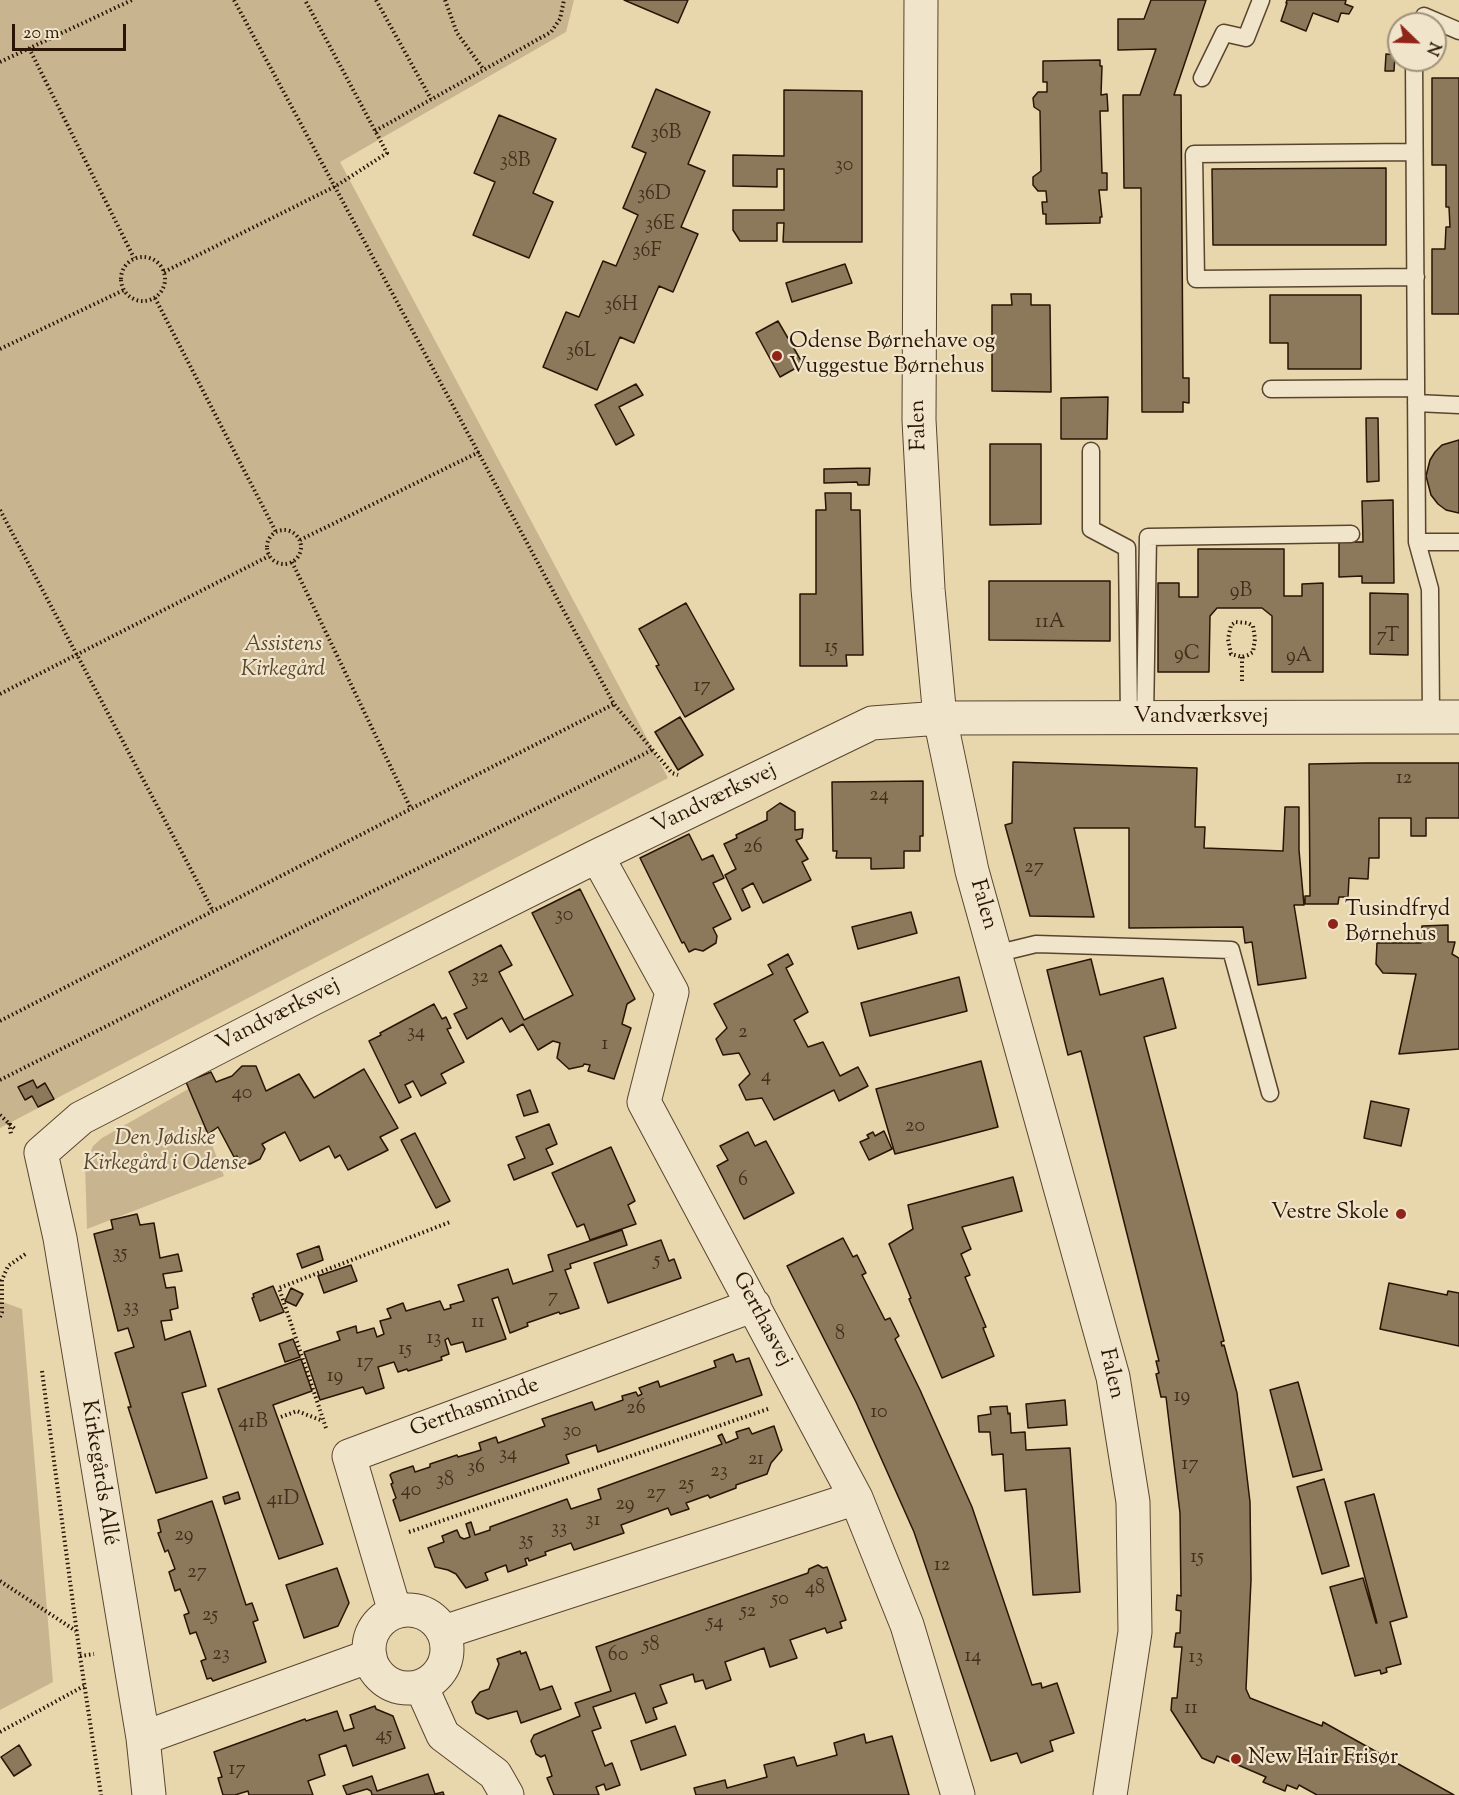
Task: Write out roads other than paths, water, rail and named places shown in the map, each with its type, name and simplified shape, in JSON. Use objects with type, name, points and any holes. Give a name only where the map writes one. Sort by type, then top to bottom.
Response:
[{"type":"street","name":"Falen","points":[[921,0],[919,420],[928,589],[940,718],[972,871],[1113,1377],[1133,1502],[1135,1632],[1110,1795]]},
{"type":"street","name":"Vandværksvej","points":[[41,1153],[81,1118],[597,856],[872,723],[940,718],[1445,717]]},
{"type":"street","name":"Gerthasvej","points":[[597,856],[672,992],[644,1102],[856,1498],[907,1625],[958,1795]]},
{"type":"street","name":"Kirkegårds Allé","points":[[41,1153],[60,1238],[142,1738],[149,1795]]},
{"type":"street","name":"Gerthasminde","points":[[395,1612],[349,1455],[754,1305]]},
{"type":"street","points":[[444,1632],[856,1498]]},
{"type":"street","points":[[410,1609],[423,1612],[436,1621],[444,1632],[448,1646],[446,1660],[433,1679],[421,1686],[404,1688],[390,1684],[375,1669],[370,1656],[369,1644],[373,1631],[383,1618],[395,1612],[410,1609]]},
{"type":"street","points":[[142,1738],[370,1656]]},
{"type":"street","points":[[421,1686],[443,1735],[495,1774],[507,1795]]},
{"type":"lane","points":[[1202,78],[1224,33],[1246,38],[1261,0]]},
{"type":"lane","points":[[1414,72],[1417,542],[1430,589],[1445,717]]},
{"type":"lane","points":[[1414,152],[1194,154],[1195,267],[1196,279],[1416,277]]},
{"type":"lane","points":[[1270,389],[1416,396],[1459,405]]},
{"type":"lane","points":[[1091,451],[1091,529],[1127,548],[1137,718]]},
{"type":"lane","points":[[1137,718],[1148,537],[1351,534]]},
{"type":"lane","points":[[1417,542],[1459,542]]},
{"type":"lane","points":[[995,954],[1036,944],[1231,950],[1270,1093]]},
{"type":"place","name":"Odense Børnehave og Vuggestue Børnehus","points":[[777,356]]},
{"type":"place","name":"Tusindfryd Børnehus","points":[[1333,924]]},
{"type":"place","name":"Vestre Skole","points":[[1401,1214]]},
{"type":"place","name":"New Hair Frisør","points":[[1236,1759]]},
{"type":"park label","name":"Assistens Kirkegård","points":[[283,658]]},
{"type":"park label","name":"Den Jødiske Kirkegård i Odense","points":[[165,1152]]}]
